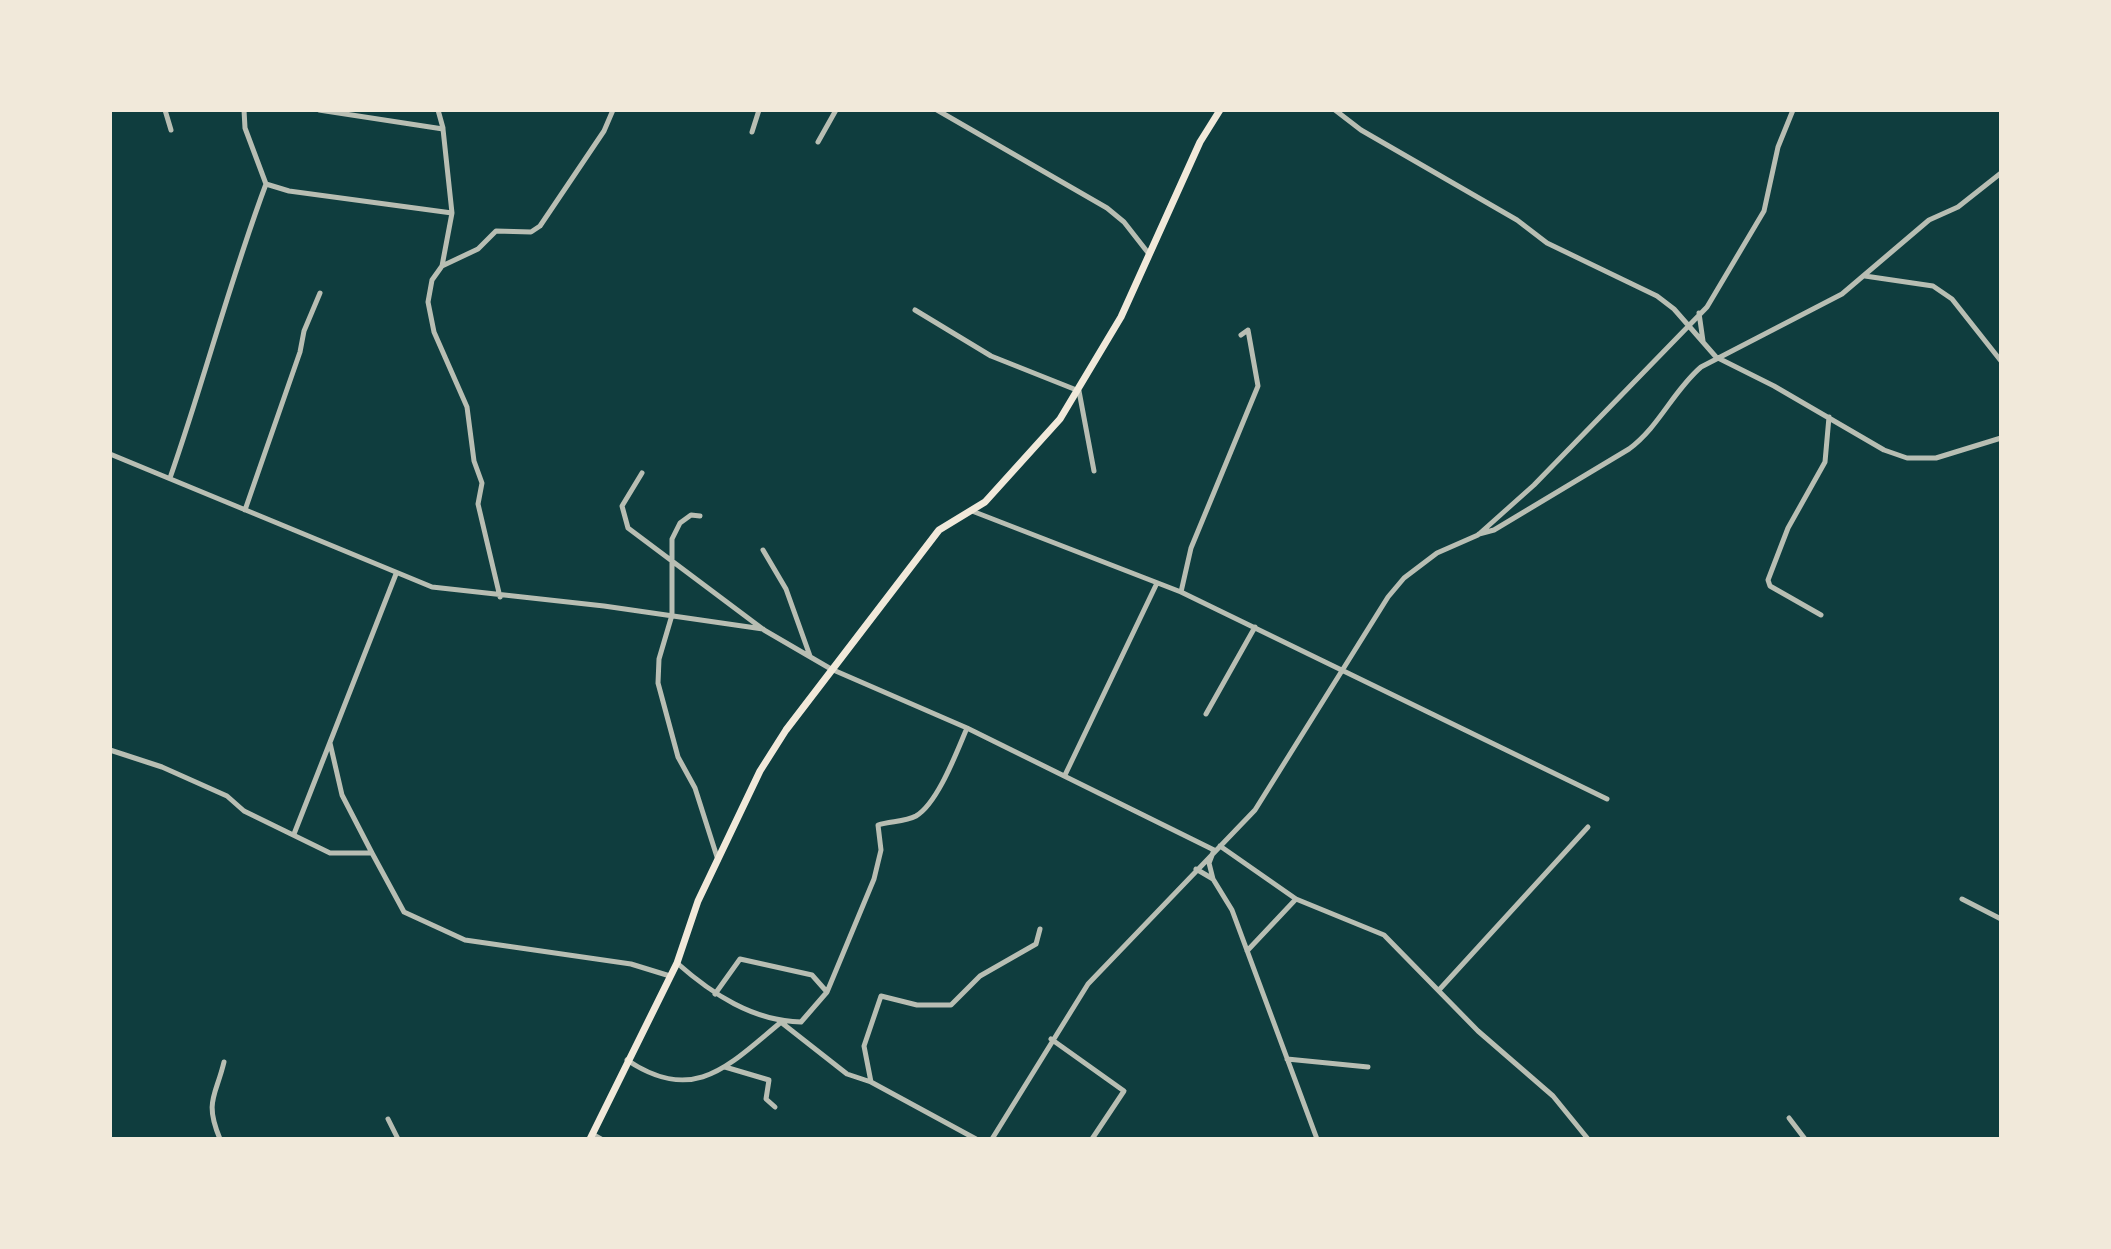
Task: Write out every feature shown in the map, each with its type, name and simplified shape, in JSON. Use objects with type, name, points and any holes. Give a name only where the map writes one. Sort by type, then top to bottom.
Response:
[{"type":"main road","points":[[591,1136],[677,963],[698,901],[760,771],[831,669],[939,530],[985,502],[1044,439],[1079,391],[1121,317],[1200,142],[1220,110]]},
{"type":"street","points":[[165,110],[171,130]]},
{"type":"street","points":[[170,478],[205,379],[240,254],[266,184],[245,128],[244,110]]},
{"type":"street","points":[[319,110],[443,129]]},
{"type":"street","points":[[438,110],[452,213],[442,266],[432,280],[428,306],[434,332],[467,407],[474,461],[482,483],[478,504],[500,597]]},
{"type":"street","points":[[442,266],[478,249],[497,230],[529,232],[537,229],[604,131],[613,110]]},
{"type":"street","points":[[752,132],[759,110]]},
{"type":"street","points":[[818,142],[836,110]]},
{"type":"street","points":[[937,110],[1107,208],[1124,222],[1149,254]]},
{"type":"street","points":[[1335,110],[1444,181],[1517,220],[1547,243],[1657,296],[1687,323],[1716,357],[1884,450],[1907,458],[1936,458],[2001,438]]},
{"type":"street","points":[[1478,535],[1544,475],[1720,288],[1760,219],[1778,147],[1793,110]]},
{"type":"street","points":[[992,1139],[1051,1039],[1088,984],[1255,810],[1388,597],[1404,578],[1437,553],[1494,530],[1639,442],[1683,383],[1716,357],[1778,330],[1842,294],[1929,220],[1958,207],[2001,173]]},
{"type":"street","points":[[266,184],[289,191],[452,213]]},
{"type":"street","points":[[1864,275],[1933,286],[1952,299],[2001,361]]},
{"type":"street","points":[[245,510],[300,352],[304,331],[320,293]]},
{"type":"street","points":[[915,310],[991,356],[1079,391],[1094,471]]},
{"type":"street","points":[[1699,313],[1703,342]]},
{"type":"street","points":[[1181,592],[1191,548],[1258,386],[1248,330],[1241,335]]},
{"type":"street","points":[[1821,615],[1770,586],[1768,580],[1788,528],[1825,462],[1829,417]]},
{"type":"street","points":[[110,454],[432,587],[672,615],[764,630]]},
{"type":"street","points":[[642,473],[625,497],[622,512],[632,531],[764,630],[831,669],[967,728],[1217,848],[1296,899],[1384,935],[1478,1031],[1553,1096],[1588,1139]]},
{"type":"street","points":[[971,511],[1181,592],[1607,799]]},
{"type":"street","points":[[700,516],[689,516],[676,530],[671,560],[672,615],[659,659],[659,690],[678,757],[695,788],[718,860]]},
{"type":"street","points":[[763,550],[786,589],[810,657]]},
{"type":"street","points":[[294,834],[396,574]]},
{"type":"street","points":[[1065,775],[1157,583]]},
{"type":"street","points":[[1206,714],[1255,627]]},
{"type":"street","points":[[627,1060],[642,1070],[688,1083],[724,1067],[781,1022],[801,1022],[827,992],[874,879],[881,850],[878,825],[914,817],[923,809],[943,779],[967,728]]},
{"type":"street","points":[[330,740],[342,795],[404,912],[465,940],[631,964],[670,976]]},
{"type":"street","points":[[110,750],[162,767],[227,796],[244,811],[330,853],[372,853]]},
{"type":"street","points":[[1439,990],[1588,827]]},
{"type":"street","points":[[1217,848],[1209,863],[1213,879],[1232,910],[1317,1139]]},
{"type":"street","points":[[1196,869],[1213,879]]},
{"type":"street","points":[[1247,951],[1296,899]]},
{"type":"street","points":[[1962,899],[2001,919]]},
{"type":"street","points":[[871,1082],[864,1046],[881,996],[910,1004],[951,1005],[980,976],[1036,944],[1040,929]]},
{"type":"street","points":[[715,994],[740,959],[812,975],[827,992]]},
{"type":"street","points":[[677,963],[715,994],[781,1022],[847,1074],[871,1082],[976,1139]]},
{"type":"street","points":[[1051,1039],[1124,1091],[1092,1139]]},
{"type":"street","points":[[1287,1059],[1368,1067]]},
{"type":"street","points":[[220,1139],[212,1113],[212,1093],[224,1062]]},
{"type":"street","points":[[724,1067],[769,1080],[766,1099],[775,1107]]},
{"type":"street","points":[[1789,1118],[1805,1139]]},
{"type":"street","points":[[388,1119],[398,1139]]},
{"type":"street","points":[[591,1136],[601,1139]]}]
